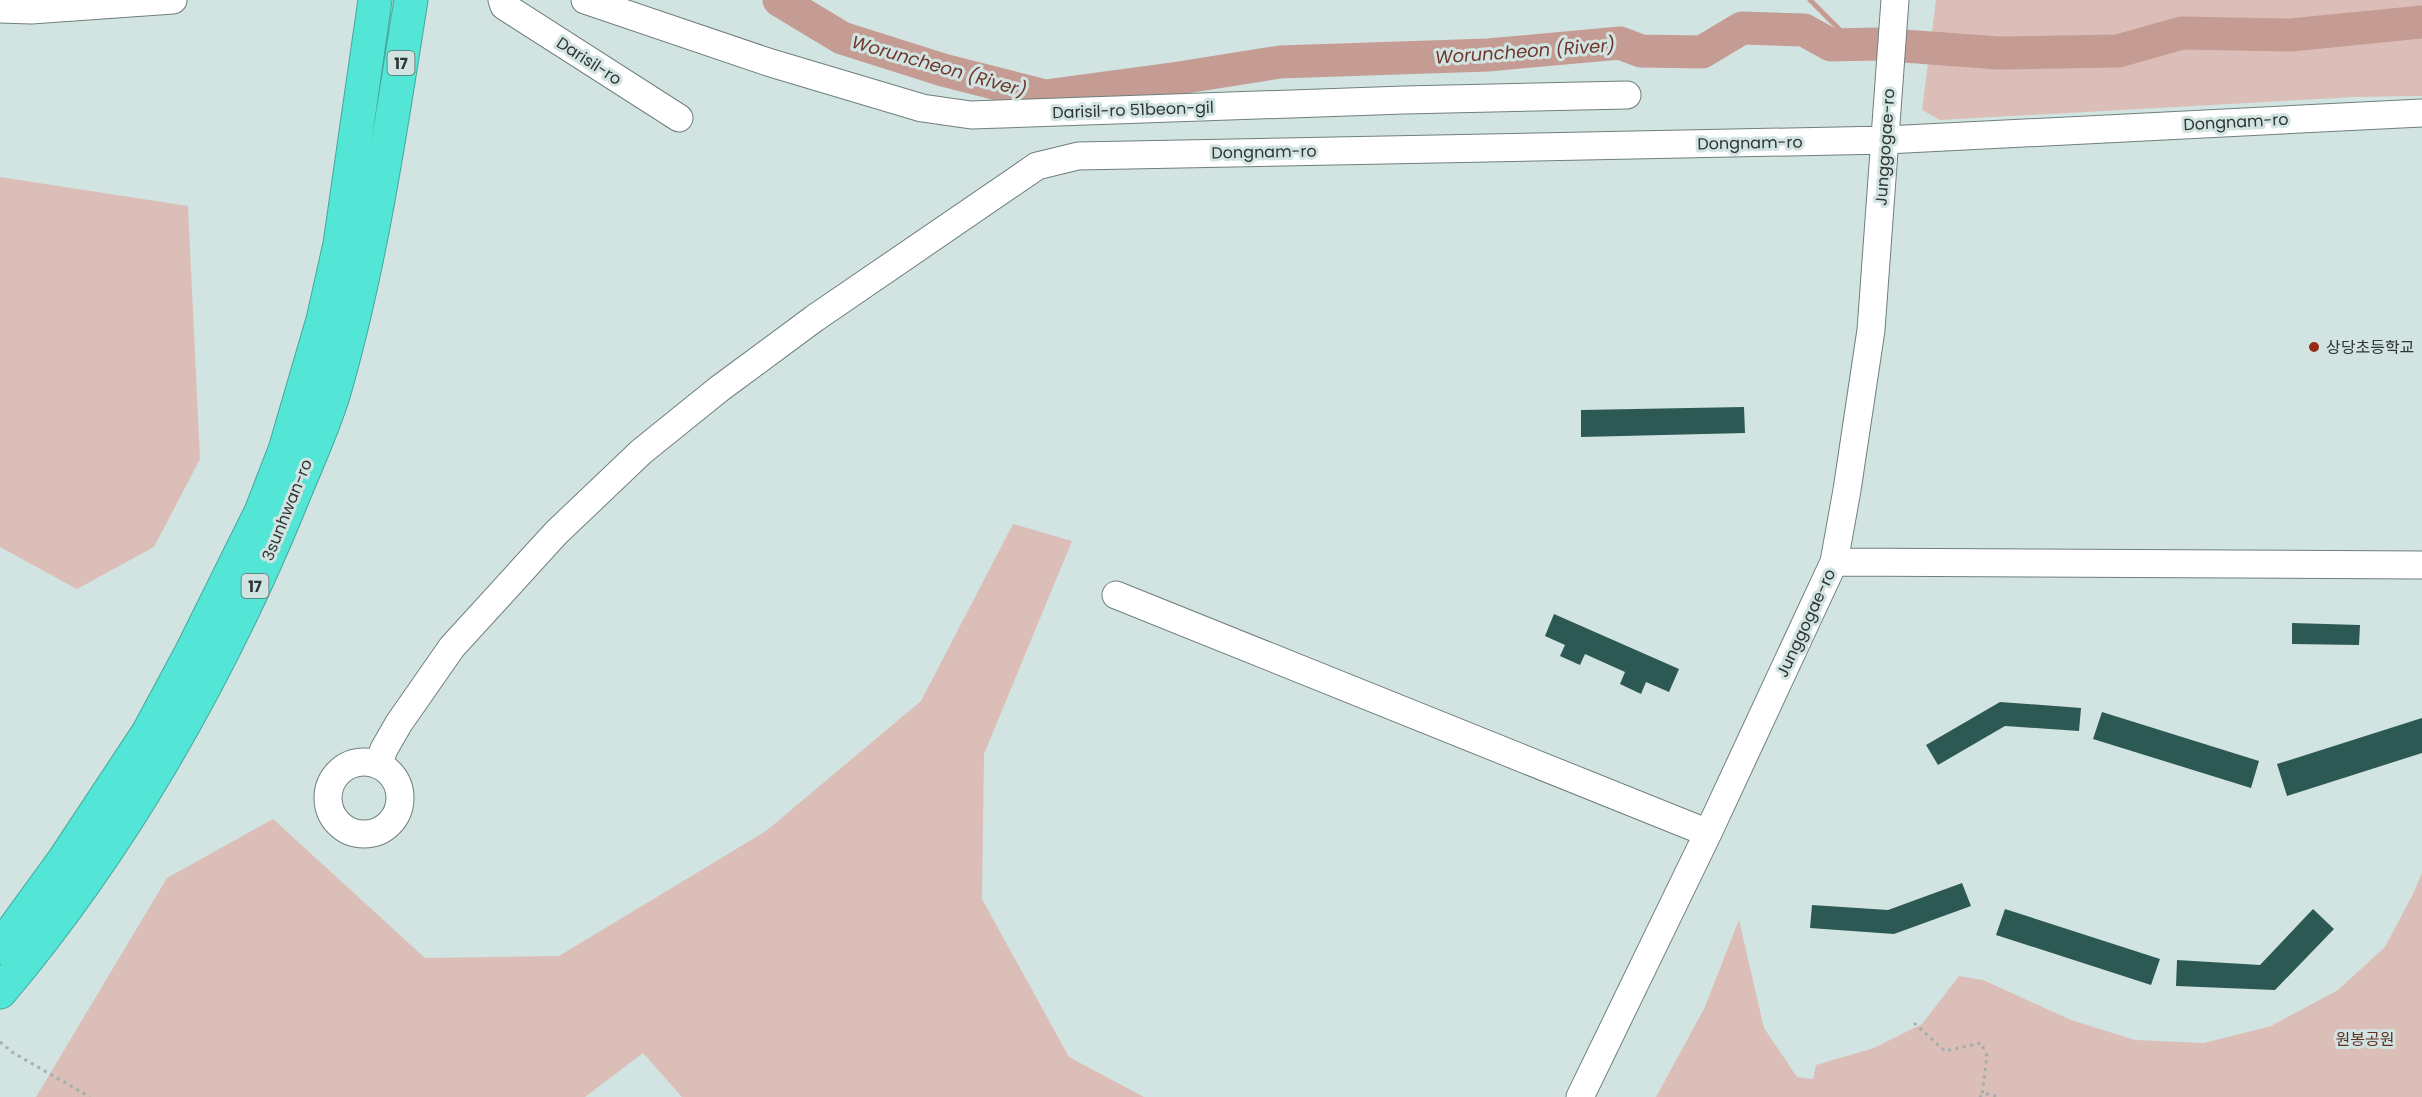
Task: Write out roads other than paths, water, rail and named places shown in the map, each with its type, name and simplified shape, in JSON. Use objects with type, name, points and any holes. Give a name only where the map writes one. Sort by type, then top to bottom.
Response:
[{"type":"highway","name":"3sunhwan-ro","points":[[0,948],[64,860],[148,733],[202,632],[261,512],[285,450],[323,320],[340,244],[375,0]]},
{"type":"highway","name":"3sunhwan-ro","points":[[0,992],[72,899],[129,814],[212,675],[246,607],[306,465],[333,395],[352,327],[367,258],[411,0]]},
{"type":"street","points":[[0,9],[32,10],[172,0]]},
{"type":"street","name":"Darisil-ro","points":[[502,0],[504,6],[679,118]]},
{"type":"street","name":"Darisil-ro 51beon-gil","points":[[585,0],[771,63],[922,108],[971,115],[1627,95]]},
{"type":"street","name":"Junggogae-ro","points":[[1580,1097],[1708,833],[1834,562],[1871,330],[1894,0]]},
{"type":"street","name":"Dongnam-ro","points":[[378,765],[399,723],[452,647],[556,533],[641,452],[719,389],[815,318],[1037,166],[1078,156],[1886,140],[2422,113]]},
{"type":"street","points":[[1834,562],[2422,565]]},
{"type":"street","points":[[1116,595],[1708,833]]},
{"type":"waterway","name":"Woruncheon (River)","points":[[779,0],[842,38],[943,70],[1045,96],[1280,62],[1488,55],[1620,43],[1641,51],[1702,52],[1742,28],[1804,30],[1831,45],[1877,44],[1998,53],[2118,51],[2182,33],[2291,35],[2422,22]]},
{"type":"waterway","points":[[1810,0],[1854,44]]},
{"type":"place","name":"상당초등학교","points":[[2314,347]]},
{"type":"park label","name":"원봉공원","points":[[2365,1039]]}]
